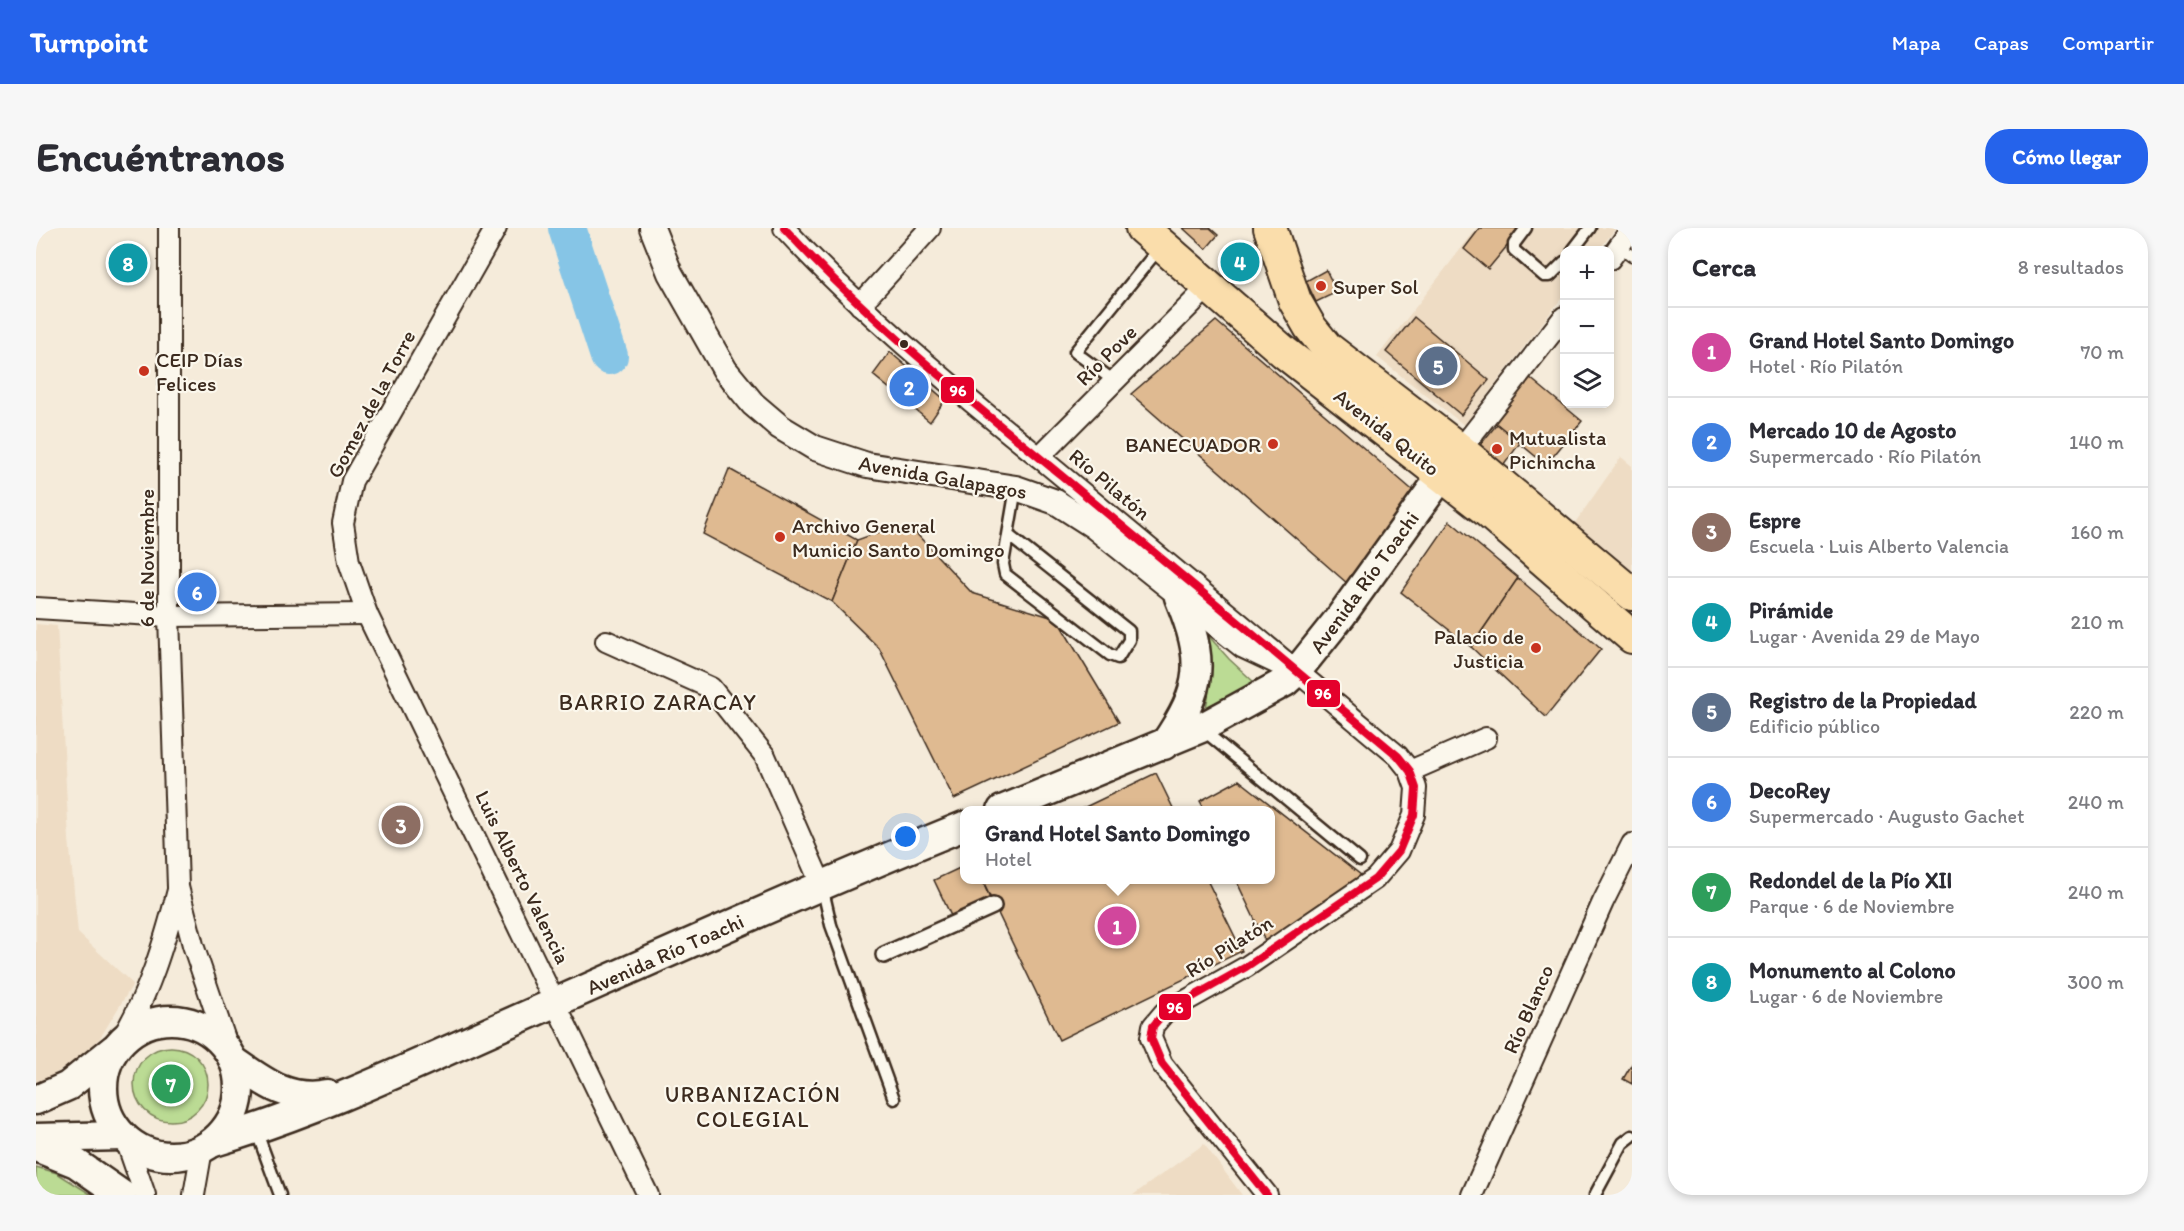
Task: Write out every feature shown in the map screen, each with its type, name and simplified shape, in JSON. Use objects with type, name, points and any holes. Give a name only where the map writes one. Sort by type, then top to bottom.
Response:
[{"type":"main road","points":[[1152,238],[1181,253],[1310,349],[1271,268],[1267,248],[1268,228]]},
{"type":"main road","points":[[1268,228],[1296,301],[1310,327],[1327,348],[1451,463]]},
{"type":"main road","name":"Avenida Quito","points":[[1152,238],[1284,352],[1451,463],[1632,594]]},
{"type":"main road","name":"Avenida Quito","points":[[1451,463],[1632,637]]},
{"type":"main road","name":"Avenida Río Toachi","points":[[1012,806],[1164,745],[1271,692],[1297,671],[1341,616],[1451,463]]},
{"type":"main road","points":[[1164,745],[1191,699],[1197,674],[1193,633],[1179,597]]},
{"type":"main road","name":"Avenida Río Toachi","points":[[208,1146],[367,1085],[821,884],[960,828]]},
{"type":"main road","points":[[36,1101],[68,1086],[118,1045],[140,1027],[164,1020],[177,1020],[201,1026],[221,1041],[232,1056],[240,1086],[236,1111],[231,1123],[208,1146],[184,1156],[164,1157],[145,1151],[124,1138],[107,1112],[103,1090],[106,1067],[118,1045]]},
{"type":"main road","name":"Avenida Río Toachi","points":[[232,1056],[279,1090],[304,1097],[367,1085]]},
{"type":"main road","points":[[36,1138],[124,1138]]},
{"type":"main road","points":[[36,1147],[76,1162],[122,1195]]},
{"type":"street","name":"6 de Noviembre","points":[[169,228],[169,616],[178,887],[193,945],[232,1056]]},
{"type":"street","name":"Gomez de la Torre","points":[[368,614],[349,562],[343,523],[352,481],[496,228]]},
{"type":"street","name":"Avenida Galapagos","points":[[652,228],[670,273],[725,370],[765,416],[780,427],[815,448],[867,465],[1016,488],[1056,502],[1143,565],[1179,597],[1244,646],[1297,671]]},
{"type":"street","name":"Río Pilatón","points":[[784,228],[860,305],[1039,458],[1398,756],[1410,771],[1416,788],[1414,815],[1399,851],[1375,879],[1246,967],[1164,1012],[1153,1026],[1151,1038],[1162,1064],[1267,1195]]},
{"type":"street","points":[[860,305],[930,228]]},
{"type":"street","points":[[1620,253],[1632,228]]},
{"type":"street","name":"Río Pove","points":[[1039,458],[1208,287]]},
{"type":"street","name":"Avenida Río Toachi","points":[[1451,463],[1560,322]]},
{"type":"street","points":[[36,608],[169,616],[368,614]]},
{"type":"street","name":"Luis Alberto Valencia","points":[[368,614],[557,1002],[648,1195]]},
{"type":"street","points":[[606,641],[711,688],[765,756],[821,884]]},
{"type":"street","points":[[1410,771],[1486,738]]},
{"type":"street","name":"Río Blanco","points":[[1472,1195],[1602,902],[1632,844]]},
{"type":"street","name":"6 de Noviembre","points":[[118,1045],[149,987],[165,943],[178,887]]},
{"type":"street","points":[[884,955],[993,906]]},
{"type":"street","points":[[124,1138],[144,1195]]},
{"type":"street","points":[[194,1195],[208,1146]]},
{"type":"lane","points":[[1526,228],[1514,244],[1514,250],[1544,276],[1550,276],[1560,266]]},
{"type":"lane","points":[[1576,246],[1590,228]]},
{"type":"lane","points":[[1114,381],[1075,352],[1152,238]]},
{"type":"lane","points":[[1008,535],[1129,631],[1129,640],[1118,658],[1110,655],[1008,577],[1003,564],[1016,488]]},
{"type":"lane","points":[[1201,728],[1360,860]]},
{"type":"lane","points":[[821,884],[831,925],[894,1099]]},
{"type":"lane","points":[[256,1129],[280,1195]]},
{"type":"lane","points":[[1595,1195],[1623,1143],[1632,1136]]},
{"type":"shaded area","points":[[1477,228],[1616,228],[1602,246],[1560,246],[1560,300],[1464,425],[1377,357]]},
{"type":"shaded area","points":[[1621,457],[1632,466],[1632,581],[1572,527]]},
{"type":"shaded area","points":[[36,624],[57,626],[69,839],[78,933],[133,984],[100,1038],[81,1057],[36,1086]]},
{"type":"shaded area","points":[[1204,1144],[1242,1195],[1133,1195]]},
{"type":"green space","points":[[1198,624],[1229,659],[1255,683],[1206,707],[1209,675],[1207,655]]},
{"type":"green space","points":[[164,1047],[178,1047],[192,1053],[202,1063],[208,1077],[208,1091],[202,1105],[192,1115],[178,1121],[164,1121],[150,1115],[140,1105],[134,1091],[134,1077],[140,1063],[150,1053]]},
{"type":"green space","points":[[36,1167],[57,1173],[92,1195],[36,1195]]},
{"type":"building","points":[[1183,228],[1210,228],[1218,235],[1206,249]]},
{"type":"building","points":[[1480,228],[1522,228],[1488,269],[1464,249]]},
{"type":"building","name":"Super Sol","points":[[1326,270],[1337,292],[1316,302],[1306,281]]},
{"type":"building","points":[[1414,317],[1489,380],[1461,415],[1386,352]]},
{"type":"building","name":"BANECUADOR","points":[[1216,321],[1417,494],[1348,584],[1131,394]]},
{"type":"building","points":[[890,352],[945,400],[930,422],[873,375]]},
{"type":"building","points":[[1529,377],[1560,403],[1560,408],[1566,408],[1582,421],[1546,465],[1493,421]]},
{"type":"building","name":"Mutualista Pichincha","points":[[1497,424],[1520,443],[1498,473],[1473,454]]},
{"type":"building","name":"Archivo General Municio Santo Domingo","points":[[729,469],[857,540],[832,602],[703,534]]},
{"type":"building","points":[[1450,521],[1518,578],[1471,647],[1401,592]]},
{"type":"building","points":[[885,530],[913,530],[972,593],[1057,619],[1119,722],[954,799],[879,648],[832,602],[857,540]]},
{"type":"building","name":"Palacio de Justicia","points":[[1518,578],[1601,649],[1546,717],[1471,647]]},
{"type":"building","points":[[1156,773],[1172,806],[1087,806]]},
{"type":"building","points":[[1239,780],[1272,806],[1203,806],[1200,801]]},
{"type":"building","points":[[1275,808],[1366,879],[1265,941],[1238,884],[1275,884]]},
{"type":"building","points":[[960,868],[960,884],[984,884],[993,906],[953,920],[934,880]]},
{"type":"building","points":[[984,884],[1209,884],[1242,951],[1059,1040]]},
{"type":"building","points":[[1632,1064],[1632,1084],[1623,1079]]},
{"type":"waterway","name":"Río Pove","points":[[567,228],[609,356]]},
{"type":"transit line","name":"96","points":[[784,228],[850,295],[919,357],[1398,756],[1410,771],[1416,788],[1414,815],[1399,851],[1375,879],[1246,967],[1164,1013],[1153,1026],[1151,1038],[1162,1064],[1267,1195]]},
{"type":"place","name":"Pirámide","points":[[1240,262]]},
{"type":"place","name":"Monumento al Colono","points":[[128,263]]},
{"type":"place","name":"Super Sol","points":[[1321,286]]},
{"type":"place","name":"Registro de la Propiedad","points":[[1438,366]]},
{"type":"place","name":"CEIP Días Felices","points":[[144,371]]},
{"type":"place","name":"Mercado 10 de Agosto","points":[[909,387]]},
{"type":"place","name":"BANECUADOR","points":[[1273,444]]},
{"type":"place","name":"Mutualista Pichincha","points":[[1497,449]]},
{"type":"place","name":"Archivo General Municio Santo Domingo","points":[[780,537]]},
{"type":"place","name":"DecoRey","points":[[197,592]]},
{"type":"place","name":"Palacio de Justicia","points":[[1536,648]]},
{"type":"place","name":"Espre","points":[[401,825]]},
{"type":"place","name":"Grand Hotel Santo Domingo","points":[[1117,926]]},
{"type":"place","name":"Redondel de la Pío XII","points":[[171,1084]]},
{"type":"district","name":"BARRIO ZARACAY","points":[[658,702]]},
{"type":"district","name":"URBANIZACIÓN COLEGIAL","points":[[753,1106]]}]
